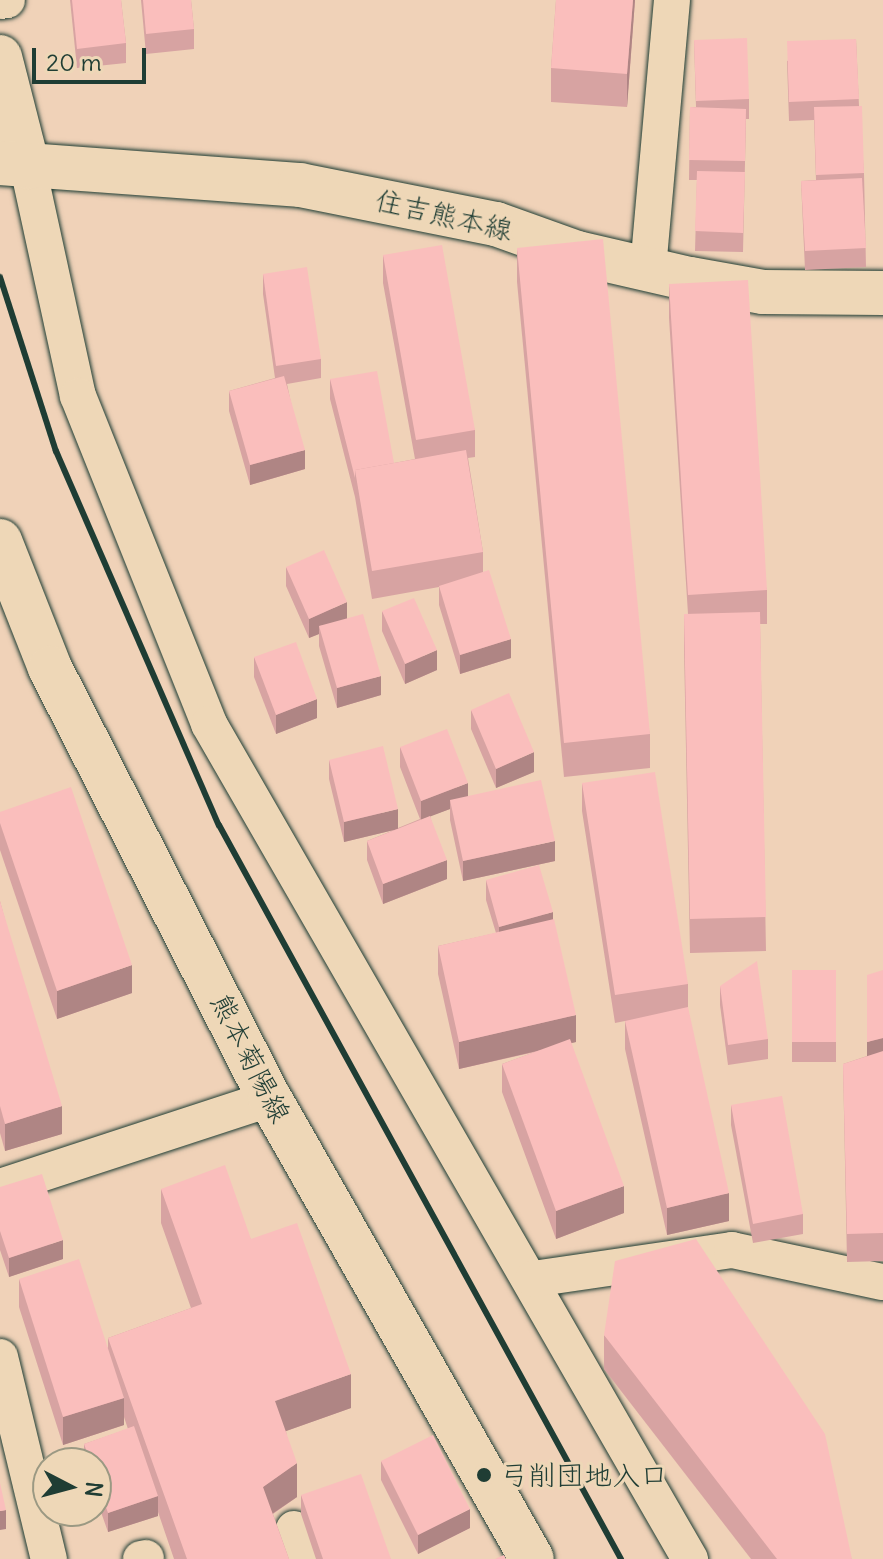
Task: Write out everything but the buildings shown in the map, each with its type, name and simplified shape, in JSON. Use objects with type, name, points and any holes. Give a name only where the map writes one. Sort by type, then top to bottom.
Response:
[{"type":"main road","points":[[0,57],[14,165]]},
{"type":"main road","name":"住吉熊本線","points":[[14,165],[300,185],[496,224],[648,269],[763,292],[883,293]]},
{"type":"main road","name":"熊本菊陽線","points":[[0,541],[50,668],[270,1099],[529,1558]]},
{"type":"street","points":[[0,1],[7,0]]},
{"type":"street","points":[[648,269],[672,0]]},
{"type":"street","points":[[14,165],[78,396],[209,724],[533,1279],[690,1559]]},
{"type":"street","points":[[0,1187],[270,1099]]},
{"type":"street","points":[[533,1279],[732,1250],[883,1282]]},
{"type":"street","points":[[0,1357],[49,1559]]},
{"type":"railway","points":[[0,277],[56,451],[219,825],[621,1559]]},
{"type":"place","name":"弓削団地入口","points":[[484,1475]]}]
